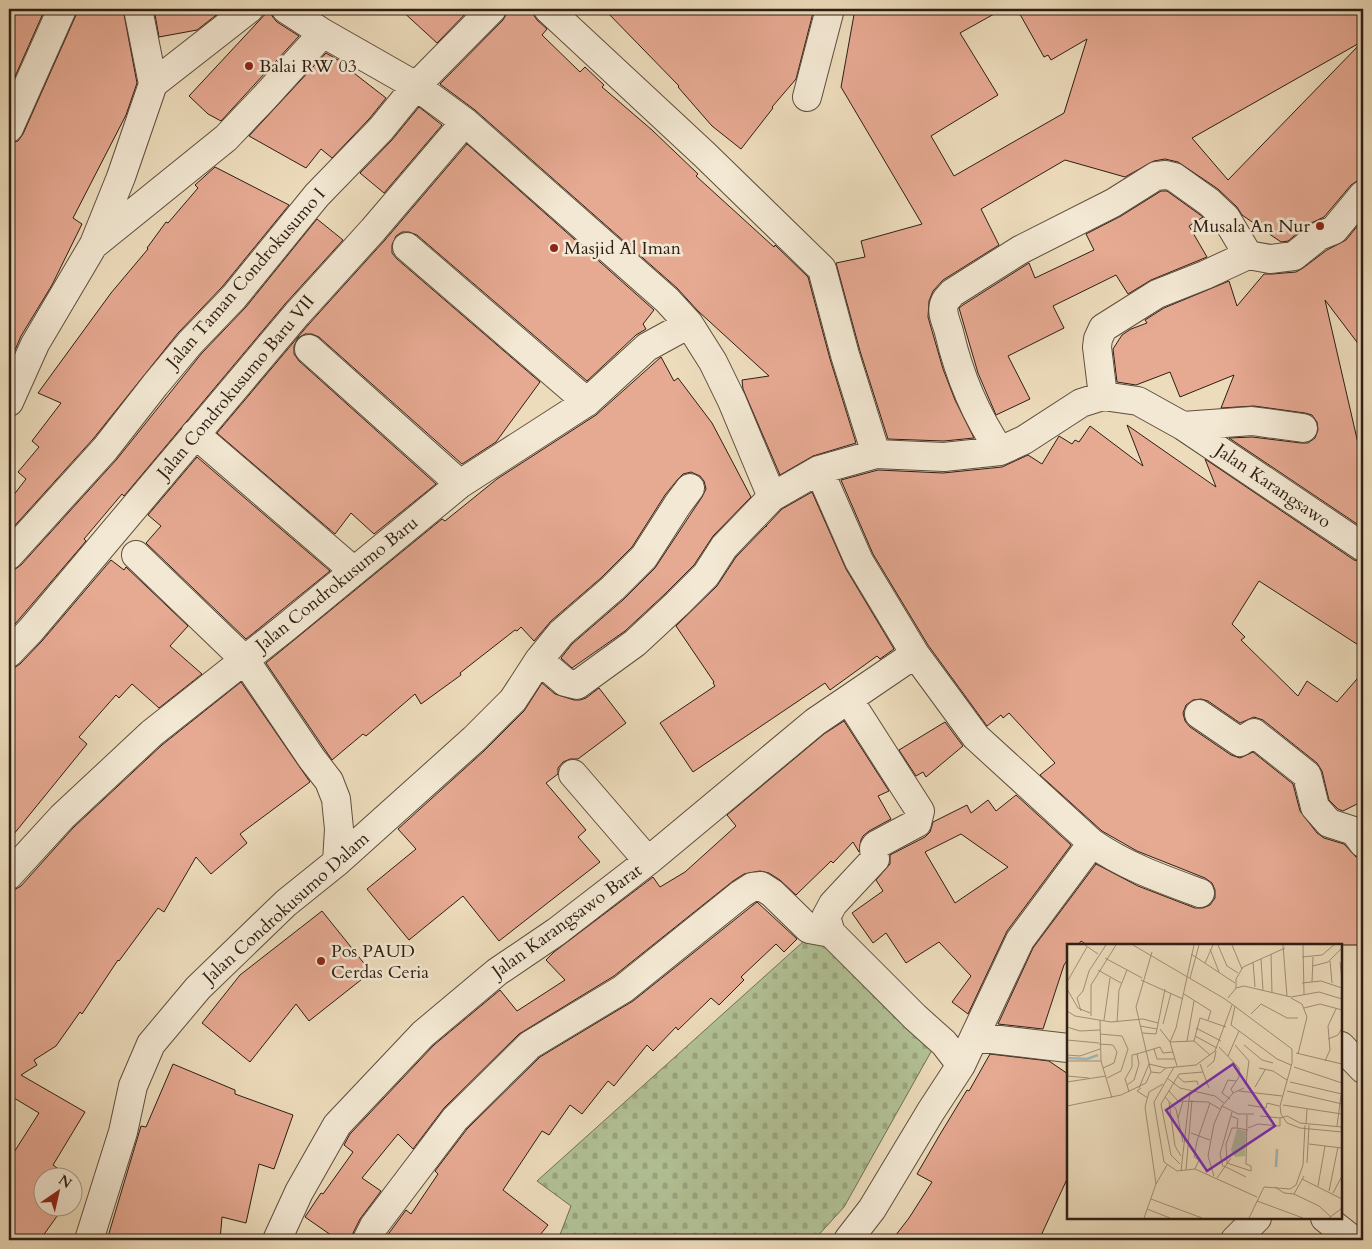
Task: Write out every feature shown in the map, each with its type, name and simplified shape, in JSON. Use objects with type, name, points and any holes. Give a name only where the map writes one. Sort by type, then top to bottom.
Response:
[{"type":"street","points":[[9,128],[62,9]]},
{"type":"street","points":[[9,402],[35,344],[94,244],[153,84],[138,9]]},
{"type":"street","points":[[153,84],[249,9]]},
{"type":"street","points":[[286,9],[322,33],[416,86],[465,122],[667,300],[690,324],[713,362],[732,401],[772,496]]},
{"type":"street","name":"Jalan Taman Condrokusumo I","points":[[9,555],[105,449],[190,343],[234,297],[317,195],[380,129],[416,86],[492,9]]},
{"type":"street","points":[[548,9],[705,155],[822,269],[876,454]]},
{"type":"street","points":[[807,97],[830,9]]},
{"type":"street","points":[[94,244],[226,138],[322,33]]},
{"type":"street","name":"Jalan Condrokusumo Baru VII","points":[[9,653],[31,630],[297,314],[373,230],[465,122]]},
{"type":"street","points":[[1000,451],[973,407],[952,349],[944,314],[944,303],[952,293],[1020,250],[1113,203],[1156,176],[1166,175],[1174,177],[1209,202],[1226,218],[1248,255]]},
{"type":"street","points":[[539,660],[565,682],[577,685],[635,643],[677,604],[706,574],[724,547],[772,496],[819,470],[876,454],[944,457],[1000,451],[1024,440],[1081,403],[1103,396],[1097,347],[1103,328],[1157,294],[1248,255],[1270,259],[1294,256],[1319,236],[1334,230],[1363,195]]},
{"type":"street","points":[[408,247],[587,402]]},
{"type":"street","name":"Jalan Condrokusumo Baru","points":[[9,875],[62,818],[152,733],[245,660],[460,484],[587,402],[648,347],[690,324]]},
{"type":"street","points":[[309,349],[460,484]]},
{"type":"street","name":"Jalan Karangsawo","points":[[1103,396],[1138,401],[1183,426],[1363,547]]},
{"type":"street","points":[[1183,426],[1252,421],[1303,428]]},
{"type":"street","points":[[196,434],[354,571]]},
{"type":"street","points":[[819,470],[859,561],[915,654],[976,737],[1092,843],[1112,857],[1137,869],[1200,893]]},
{"type":"street","name":"Jalan Condrokusumo Dalam","points":[[89,1240],[123,1132],[133,1086],[151,1044],[198,988],[286,903],[337,862],[474,739],[513,700],[539,660],[561,633],[644,558],[690,488]]},
{"type":"street","points":[[136,555],[245,660],[329,781],[336,799],[339,829],[337,862]]},
{"type":"street","name":"Jalan Karangsawo Barat","points":[[277,1240],[299,1192],[337,1125],[423,1034],[497,972],[556,932],[648,861],[815,722],[915,654]]},
{"type":"street","points":[[849,700],[920,811],[917,823],[876,845],[874,848],[875,859],[833,904],[826,917],[831,933],[914,1017],[944,1043],[962,1065]]},
{"type":"street","points":[[1199,714],[1240,742],[1254,733],[1307,775],[1315,807],[1329,823],[1354,831],[1363,843]]},
{"type":"street","points":[[573,774],[648,861]]},
{"type":"street","points":[[848,1240],[872,1209],[931,1111],[962,1065],[1020,940],[1092,843]]},
{"type":"street","points":[[367,1240],[374,1226],[455,1119],[530,1045],[623,989],[720,910],[752,887],[761,886],[772,893],[809,929],[831,933]]},
{"type":"street","points":[[975,1037],[1067,1048]]},
{"type":"street","points":[[1342,1047],[1363,1068]]},
{"type":"street","points":[[1236,1240],[1256,1219]]},
{"type":"street","points":[[1326,1219],[1353,1240]]},
{"type":"green space","points":[[814,932],[932,1050],[844,1207],[814,1240],[558,1240],[571,1206],[537,1181]]},
{"type":"building","points":[[9,9],[45,9],[9,90]]},
{"type":"building","points":[[77,9],[123,9],[137,83],[126,115],[73,218],[82,224],[52,285],[21,336],[9,364],[9,143],[18,141],[23,134]]},
{"type":"building","points":[[154,9],[224,9],[197,30],[159,37]]},
{"type":"building","name":"Balai RW 03","points":[[270,9],[272,16],[277,22],[299,36],[221,121],[208,114],[189,96]]},
{"type":"building","points":[[400,9],[470,9],[437,43]]},
{"type":"building","points":[[507,9],[533,9],[533,14],[537,20],[547,29],[542,35],[580,72],[585,67],[604,85],[602,87],[652,130],[698,174],[696,176],[774,247],[775,245],[808,277],[830,359],[856,443],[813,456],[780,475],[743,389],[742,380],[769,376],[698,311],[677,288],[475,110],[440,84],[503,20]]},
{"type":"building","points":[[604,9],[814,9],[796,79],[772,107],[741,149],[712,126],[679,86]]},
{"type":"building","points":[[855,9],[1003,9],[960,33],[998,95],[931,136],[954,176],[1064,113],[1087,39],[1051,60],[1048,55],[1044,57],[1017,9],[1363,9],[1363,41],[1363,180],[1351,185],[1324,217],[1309,224],[1288,241],[1281,242],[1242,215],[1237,207],[1218,189],[1178,162],[1165,159],[1154,161],[1125,177],[1065,160],[981,209],[999,245],[943,280],[933,291],[929,301],[928,317],[943,369],[955,400],[974,438],[944,441],[888,439],[860,351],[836,263],[865,257],[861,241],[922,224],[841,87]],"holes":[[[1363,41],[1228,180],[1192,138]]]},
{"type":"building","points":[[326,53],[352,68],[350,70],[386,98],[332,158],[321,149],[306,168],[249,136]]},
{"type":"building","points":[[419,107],[442,125],[384,193],[360,173],[392,140]]},
{"type":"building","points":[[467,144],[654,310],[643,324],[646,329],[636,335],[587,381],[417,235],[402,232],[396,236],[392,245],[392,253],[397,259],[540,382],[496,442],[462,464],[319,337],[305,334],[298,338],[294,346],[294,354],[299,361],[436,484],[374,534],[351,513],[335,534],[217,433],[309,324],[385,240]]},
{"type":"building","points":[[215,167],[289,205],[222,287],[178,333],[93,439],[9,532],[9,501],[26,479],[18,472],[39,447],[32,441],[61,403],[38,393],[111,293],[148,249],[166,222],[168,223],[198,188],[195,185]]},
{"type":"building","points":[[1161,191],[1167,191],[1203,217],[1189,226],[1207,257],[1151,280],[1128,294],[1116,275],[1053,306],[1064,328],[1008,356],[1030,399],[996,415],[978,373],[959,308],[1029,263],[1035,278],[1094,250],[1086,234],[1121,216]]},
{"type":"building","points":[[317,219],[343,240],[285,304],[124,496],[122,494],[84,539],[86,541],[9,631],[9,570],[14,570],[21,565],[117,459],[202,353],[246,307]]},
{"type":"building","points":[[1363,219],[1363,350],[1325,300],[1363,465],[1363,528],[1229,438],[1252,437],[1308,443],[1315,438],[1318,430],[1317,422],[1312,415],[1254,406],[1221,408],[1234,375],[1180,397],[1170,372],[1136,385],[1117,382],[1113,349],[1122,335],[1131,329],[1147,323],[1145,320],[1164,308],[1229,281],[1237,306],[1264,274],[1296,272],[1327,250],[1346,240]]},
{"type":"building","points":[[661,357],[674,381],[678,378],[712,423],[751,497],[713,536],[694,565],[666,593],[625,631],[572,668],[561,658],[572,644],[623,600],[655,568],[702,497],[706,489],[704,481],[700,476],[691,472],[683,474],[665,495],[632,547],[602,577],[551,621],[534,641],[521,627],[517,631],[515,630],[460,673],[461,675],[421,704],[415,694],[366,736],[363,734],[332,760],[266,663],[442,519],[445,521],[497,479],[596,415]]},
{"type":"building","points":[[1127,425],[1216,487],[1205,459],[1354,560],[1363,562],[1363,648],[1259,581],[1232,624],[1245,637],[1241,640],[1298,696],[1307,681],[1337,702],[1363,672],[1363,801],[1343,811],[1338,809],[1329,800],[1322,771],[1317,763],[1263,720],[1254,717],[1240,723],[1208,701],[1201,699],[1193,700],[1186,705],[1183,713],[1185,721],[1190,727],[1231,755],[1240,758],[1253,752],[1293,784],[1300,811],[1317,833],[1324,838],[1344,844],[1356,857],[1363,858],[1363,945],[1086,944],[1081,941],[1079,944],[1067,944],[1067,960],[1043,1029],[998,1024],[1033,948],[1096,864],[1138,886],[1195,908],[1203,908],[1210,905],[1215,898],[1215,890],[1212,883],[1205,878],[1137,851],[1102,831],[1040,775],[1055,763],[1009,713],[1003,718],[1001,715],[987,726],[928,645],[873,554],[841,480],[878,470],[943,473],[1002,467],[1028,455],[1042,464],[1059,436],[1072,444],[1075,440],[1079,442],[1090,426],[1143,466]]},
{"type":"building","points":[[197,457],[330,571],[246,639],[146,543],[161,526],[148,515]]},
{"type":"building","points":[[812,492],[846,569],[894,649],[880,659],[877,656],[830,690],[825,683],[693,772],[660,723],[715,686],[676,626],[717,586],[736,557],[782,509]]},
{"type":"building","points":[[111,560],[124,570],[126,567],[188,626],[170,646],[202,674],[159,708],[132,684],[119,698],[116,695],[79,737],[87,744],[9,840],[9,668],[14,668],[20,664],[42,641]]},
{"type":"building","points":[[241,682],[310,782],[240,834],[247,843],[211,874],[196,857],[164,912],[158,908],[118,960],[82,1014],[80,1012],[56,1046],[34,1060],[37,1065],[21,1075],[85,1112],[53,1165],[54,1166],[32,1166],[32,1216],[57,1216],[40,1240],[9,1240],[9,1160],[39,1113],[9,1095],[9,890],[14,890],[21,886],[73,828],[162,745]]},
{"type":"building","points":[[542,683],[555,694],[574,700],[586,698],[599,688],[626,723],[578,759],[570,759],[563,762],[558,768],[558,774],[546,783],[586,830],[578,837],[600,862],[499,941],[463,896],[409,940],[367,889],[416,849],[398,829],[484,751],[524,711]]},
{"type":"building","points":[[844,721],[889,791],[878,796],[891,819],[863,836],[859,852],[853,842],[833,863],[831,861],[796,895],[780,880],[769,873],[760,871],[744,874],[733,881],[614,976],[519,1034],[444,1108],[413,1149],[398,1134],[362,1178],[381,1191],[360,1219],[351,1240],[338,1240],[305,1217],[353,1152],[344,1145],[350,1134],[434,1045],[500,990],[517,1011],[565,980],[546,960],[554,952],[653,877],[660,887],[685,872],[736,826],[727,815],[824,734]]},
{"type":"building","points":[[945,722],[963,746],[926,777],[923,772],[916,776],[899,750]]},
{"type":"building","points":[[1016,795],[1071,845],[1007,931],[968,1014],[952,1002],[971,976],[939,942],[906,963],[886,933],[873,943],[852,913],[883,891],[876,880],[890,864],[890,855],[925,837],[930,832],[933,822],[967,805],[971,813],[988,800],[996,811]],"holes":[[[961,834],[1008,867],[955,903],[925,852]]]},
{"type":"building","points":[[757,902],[797,939],[784,952],[776,944],[741,977],[744,980],[719,1005],[711,998],[678,1030],[676,1027],[653,1051],[647,1045],[614,1086],[608,1081],[582,1114],[570,1105],[549,1135],[542,1131],[503,1190],[548,1225],[536,1240],[384,1240],[406,1210],[411,1214],[438,1174],[435,1171],[467,1129],[540,1057],[633,1001]]},
{"type":"building","points":[[322,911],[371,972],[309,1021],[296,1004],[250,1062],[202,1023],[240,975]]},
{"type":"building","points":[[990,1054],[1049,1061],[1067,1073],[1067,1179],[1039,1240],[892,1240],[909,1218],[932,1182],[917,1174],[967,1090],[969,1091]]},
{"type":"building","points":[[173,1064],[235,1090],[235,1094],[293,1115],[274,1169],[259,1164],[246,1223],[222,1217],[220,1240],[107,1240],[141,1126],[146,1127]]},
{"type":"place","name":"Balai RW 03","points":[[249,66]]},
{"type":"place","name":"Musala An Nur","points":[[1320,226]]},
{"type":"place","name":"Masjid Al Iman","points":[[554,248]]},
{"type":"place","name":"Pos PAUD Cerdas Ceria","points":[[321,961]]}]
